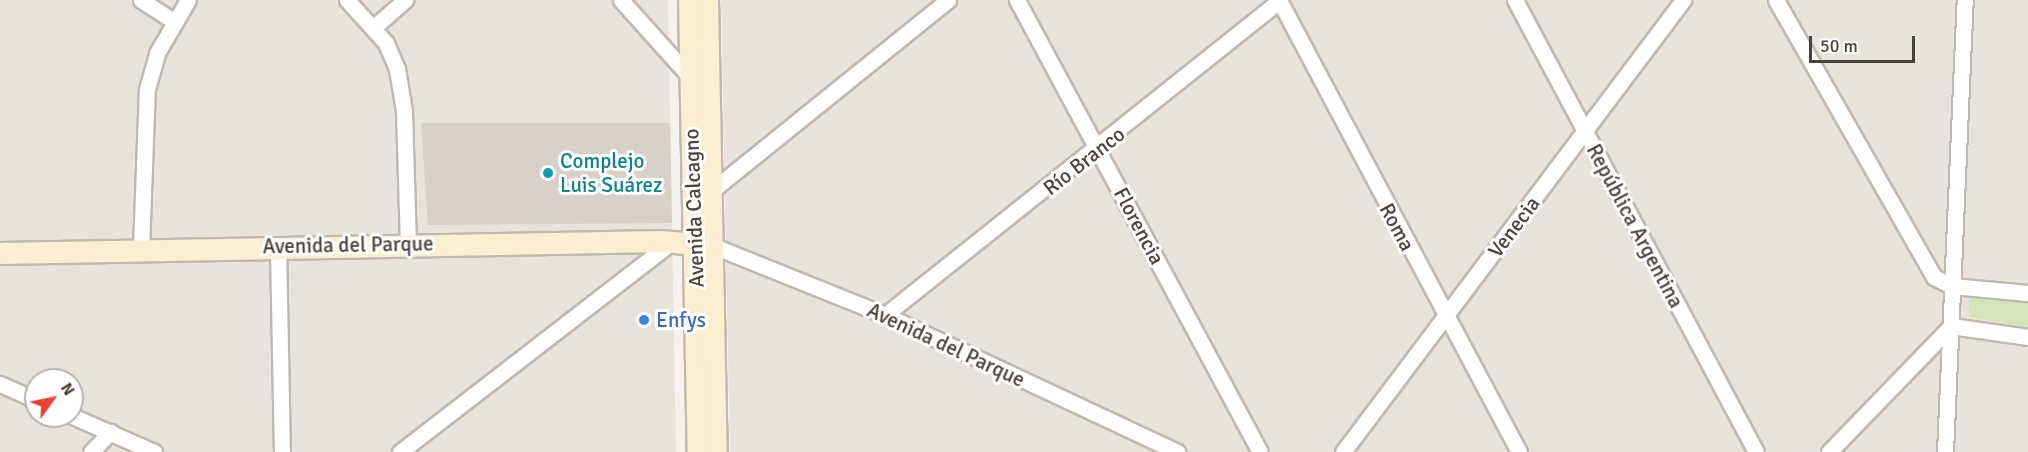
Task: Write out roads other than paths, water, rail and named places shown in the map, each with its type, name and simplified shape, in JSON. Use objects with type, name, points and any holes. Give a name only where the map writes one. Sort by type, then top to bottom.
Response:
[{"type":"street","points":[[141,0],[175,22]]},
{"type":"street","points":[[141,249],[147,88],[157,53],[188,0]]},
{"type":"street","points":[[347,0],[386,43],[401,89],[408,244]]},
{"type":"street","points":[[374,28],[405,0]]},
{"type":"street","points":[[621,0],[690,77]]},
{"type":"street","name":"Avenida Calcagno","points":[[689,0],[690,77],[716,452]]},
{"type":"street","name":"Avenida Calcagno","points":[[698,452],[703,244],[710,192],[707,0]]},
{"type":"street","points":[[710,192],[948,0]]},
{"type":"street","name":"Florencia","points":[[1017,0],[1260,452]]},
{"type":"street","name":"República Argentina","points":[[1515,0],[1756,452]]},
{"type":"street","name":"Venecia","points":[[1342,452],[1585,133],[1683,0]]},
{"type":"street","points":[[1776,0],[1925,265],[1934,277],[1952,286],[2028,294]]},
{"type":"street","points":[[1945,452],[1965,0]]},
{"type":"street","name":"Río Branco","points":[[885,315],[1099,150],[1279,1]]},
{"type":"street","name":"Roma","points":[[1279,1],[1445,317],[1519,452]]},
{"type":"street","points":[[400,452],[672,242]]},
{"type":"street","name":"Avenida del Parque","points":[[0,253],[408,244],[672,242],[703,244],[885,315],[1177,452]]},
{"type":"street","points":[[278,247],[282,452]]},
{"type":"street","points":[[1951,326],[2028,337]]},
{"type":"street","points":[[1829,452],[1951,326]]},
{"type":"street","points":[[0,384],[24,395]]},
{"type":"street","points":[[84,421],[154,452]]},
{"type":"street","points":[[90,452],[110,432]]},
{"type":"place","name":"Complejo Luis Suárez","points":[[548,173]]},
{"type":"place","name":"Enfys","points":[[644,320]]}]
